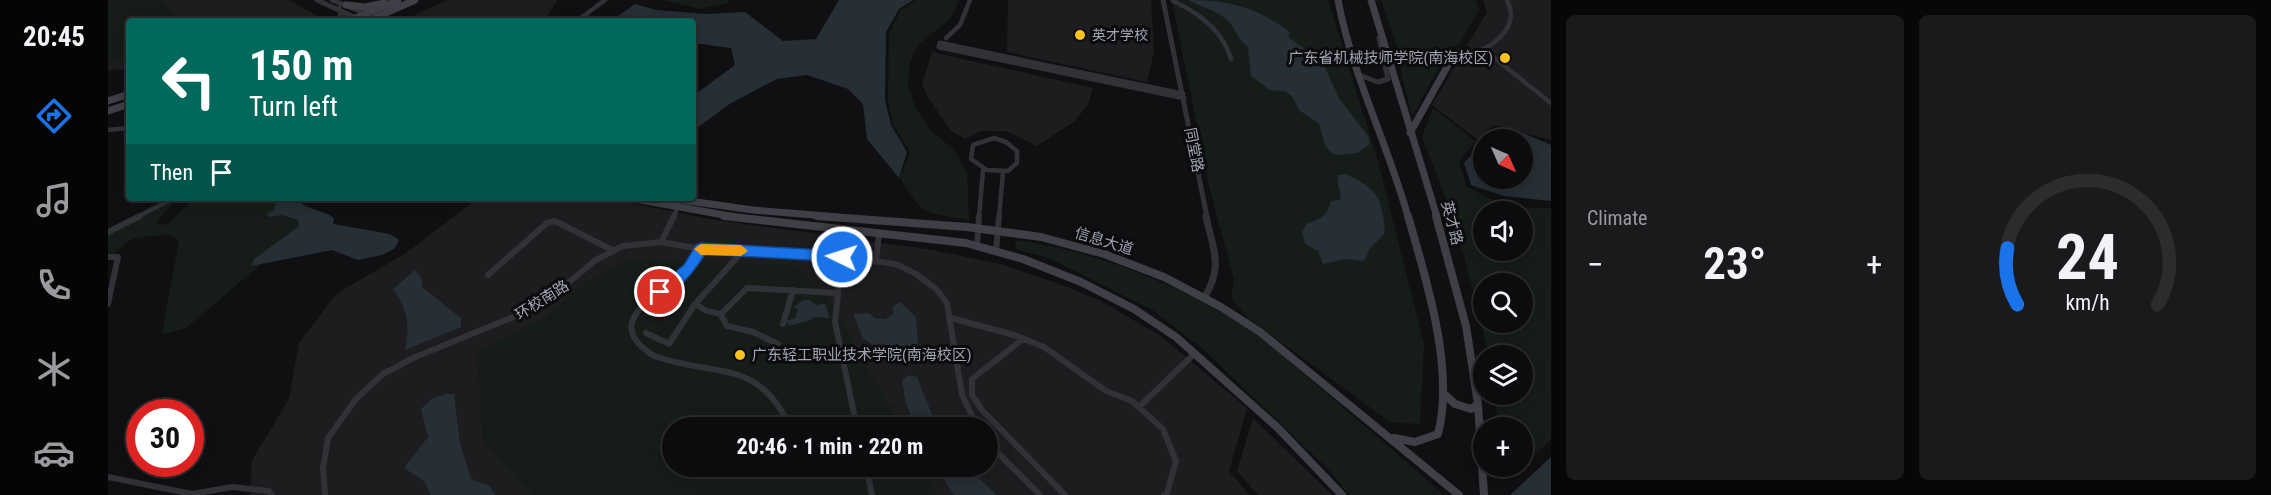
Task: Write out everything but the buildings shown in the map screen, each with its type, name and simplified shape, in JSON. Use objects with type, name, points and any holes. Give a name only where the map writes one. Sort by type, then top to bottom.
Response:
[{"type":"main road","points":[[342,6],[365,7],[396,0]]},
{"type":"main road","points":[[371,18],[396,0]]},
{"type":"main road","points":[[1338,0],[1344,35],[1410,221],[1427,285],[1442,373],[1443,417],[1438,434],[1415,442],[1392,437]]},
{"type":"main road","name":"英才路","points":[[1370,0],[1431,196],[1466,326],[1473,372]]},
{"type":"main road","points":[[372,18],[414,1]]},
{"type":"main road","points":[[389,18],[414,1]]},
{"type":"main road","points":[[1410,133],[1452,58]]},
{"type":"main road","points":[[108,101],[126,95]]},
{"type":"main road","points":[[108,111],[126,105]]},
{"type":"main road","points":[[643,201],[677,209],[780,224],[940,238],[996,251],[1095,289],[1157,323],[1277,426],[1342,495]]},
{"type":"main road","name":"信息大道","points":[[684,201],[770,213],[998,231],[1096,252],[1177,282],[1249,325],[1392,437],[1460,495]]},
{"type":"main road","points":[[1443,393],[1451,403],[1471,409],[1477,405]]},
{"type":"main road","name":"英才路","points":[[1478,405],[1484,495]]},
{"type":"street","points":[[317,0],[342,6],[353,18]]},
{"type":"street","points":[[332,0],[368,18]]},
{"type":"street","points":[[581,18],[605,0]]},
{"type":"street","points":[[946,38],[960,25],[970,0]]},
{"type":"street","name":"同堂路","points":[[1163,0],[1217,269],[1215,280],[1204,298]]},
{"type":"street","points":[[1385,54],[1452,58],[1483,49],[1504,34],[1512,19],[1512,10],[1507,0]]},
{"type":"street","points":[[1173,1],[1191,9],[1205,21],[1229,50],[1231,59]]},
{"type":"street","points":[[339,18],[342,6]]},
{"type":"street","points":[[939,45],[1183,96]]},
{"type":"street","points":[[1483,49],[1551,103]]},
{"type":"street","name":"英才路","points":[[1359,75],[1378,82],[1388,79],[1385,54]]},
{"type":"street","points":[[108,130],[126,128]]},
{"type":"street","points":[[994,138],[1013,146],[1019,158],[1013,168],[1003,172],[983,170],[972,161],[970,150],[979,141],[994,138]]},
{"type":"street","points":[[977,246],[983,170]]},
{"type":"street","points":[[996,251],[1003,172]]},
{"type":"street","points":[[108,232],[168,201]]},
{"type":"street","points":[[661,242],[677,209]]},
{"type":"street","points":[[488,275],[547,223],[555,221],[614,251]]},
{"type":"street","points":[[832,256],[838,229]]},
{"type":"street","points":[[876,261],[879,233]]},
{"type":"street","name":"环校南路","points":[[325,495],[323,468],[328,438],[356,399],[383,375],[413,358],[524,314],[553,295],[596,260],[624,246],[661,242],[701,249],[832,256],[897,264],[916,274],[936,289],[947,303],[962,395],[973,417]]},
{"type":"street","points":[[701,249],[689,269],[643,304],[634,315],[632,329],[634,337],[655,356],[675,364],[747,378],[769,391],[781,406],[786,417]]},
{"type":"street","points":[[646,333],[669,344],[695,304],[743,251]]},
{"type":"street","points":[[108,257],[118,257],[108,304]]},
{"type":"street","points":[[842,257],[835,322],[855,417]]},
{"type":"street","points":[[695,304],[710,314],[721,315],[731,309],[736,296],[747,288],[837,293]]},
{"type":"street","points":[[783,324],[788,316],[794,290]]},
{"type":"street","points":[[721,315],[727,326],[753,332],[778,344]]},
{"type":"street","points":[[951,318],[1044,347],[1106,391],[1132,401],[1163,429],[1176,461],[1167,493],[1164,495]]},
{"type":"street","points":[[1023,339],[972,379],[972,395],[982,411],[1065,495]]},
{"type":"street","points":[[1139,407],[1194,354]]},
{"type":"street","points":[[998,453],[1040,495]]},
{"type":"street","points":[[108,477],[192,494],[232,487],[269,491],[272,495]]},
{"type":"street","points":[[868,477],[872,495]]},
{"type":"shaded area","points":[[108,0],[289,0],[318,16],[311,18],[126,18],[126,69],[108,70]]},
{"type":"shaded area","points":[[117,0],[162,0],[177,18],[126,18],[126,63],[108,60],[108,4]]},
{"type":"shaded area","points":[[447,0],[557,0],[547,18],[408,18]]},
{"type":"shaded area","points":[[663,0],[729,0],[728,3],[700,9]]},
{"type":"shaded area","points":[[839,0],[913,0],[899,9],[886,32],[885,100],[891,125],[907,152],[899,178],[867,139],[863,104],[848,89],[807,75],[777,79],[731,103],[696,129],[696,94],[735,65],[731,48],[696,43],[696,18],[620,18],[618,16],[635,4],[657,10],[706,14],[745,12],[783,41],[816,39]]},
{"type":"shaded area","points":[[916,0],[959,0],[952,17],[917,46],[910,63],[908,87],[915,107],[929,129],[954,150],[967,172],[969,220],[927,211],[915,200],[900,178],[910,152],[893,125],[888,100],[889,33],[901,10]]},
{"type":"shaded area","name":"英才学校","points":[[1008,0],[1151,0],[1154,52],[1147,82],[1007,52]]},
{"type":"shaded area","points":[[1172,0],[1328,0],[1377,158],[1424,344],[1420,424],[1390,422],[1248,318],[1231,298],[1234,279],[1209,186]]},
{"type":"shaded area","points":[[1188,0],[1216,1],[1242,7],[1265,16],[1290,32],[1288,37],[1322,61],[1339,98],[1368,136],[1370,144],[1357,153],[1337,155],[1331,153],[1325,145],[1319,124],[1299,110],[1292,96],[1284,91],[1270,90],[1251,76],[1248,47],[1231,24],[1216,13]]},
{"type":"shaded area","points":[[1381,0],[1476,0],[1479,10],[1459,45],[1426,53],[1398,50]]},
{"type":"shaded area","name":"广东省机械技师学院(南海校区)","points":[[1483,0],[1551,0],[1551,140],[1533,135],[1533,129],[1509,129],[1494,125],[1490,129],[1473,129],[1473,136],[1432,105],[1487,12]]},
{"type":"shaded area","points":[[932,52],[1093,88],[1088,104],[1075,121],[1037,146],[1006,131],[980,131],[965,139],[951,131],[927,96],[922,84]]},
{"type":"shaded area","points":[[1398,59],[1442,62],[1412,117]]},
{"type":"shaded area","points":[[1433,108],[1473,139],[1473,144],[1459,162],[1467,187],[1496,201],[1473,201],[1473,261],[1533,261],[1533,208],[1551,208],[1551,439],[1533,456],[1533,417],[1497,417],[1496,405],[1533,405],[1533,345],[1486,345],[1484,333],[1533,333],[1533,273],[1473,273],[1473,291],[1444,193],[1422,137]]},
{"type":"shaded area","points":[[1533,137],[1551,145],[1551,201],[1504,196],[1483,189],[1533,189]]},
{"type":"shaded area","points":[[1473,153],[1473,186],[1471,185],[1464,163]]},
{"type":"shaded area","points":[[1346,174],[1372,190],[1380,202],[1385,233],[1370,248],[1364,261],[1346,259],[1323,264],[1318,251],[1305,244],[1302,232],[1307,223],[1323,216],[1331,201],[1340,200],[1338,175]]},
{"type":"shaded area","points":[[192,201],[277,201],[273,211],[298,220],[299,226],[263,253],[252,266],[260,265],[186,328],[162,334],[179,240],[168,234],[145,237],[155,223],[167,225]]},
{"type":"shaded area","points":[[277,201],[290,203],[298,201],[334,218],[333,224],[390,234],[399,240],[395,248],[382,255],[358,260],[332,250],[252,266],[253,260],[299,226],[298,220],[282,215],[269,217],[267,214],[273,211]]},
{"type":"shaded area","name":"广东轻工职业技术学院(南海校区)","points":[[474,201],[622,201],[709,219],[932,250],[1001,264],[1070,288],[1101,301],[1159,335],[1247,408],[1229,471],[1250,495],[250,495],[252,460],[289,399],[299,343],[336,294],[406,253]]},
{"type":"shaded area","points":[[170,202],[172,204],[144,237],[132,239],[113,254],[108,254],[108,234]]},
{"type":"shaded area","points":[[1016,240],[1073,252],[1129,269],[1182,292],[1234,320],[1275,349],[1444,495],[1349,495],[1329,470],[1204,350],[1154,311],[1049,258],[1015,249]]},
{"type":"shaded area","points":[[631,259],[794,265],[826,294],[895,417],[662,417],[662,477],[927,477],[937,495],[533,495],[483,440],[477,352],[544,318],[587,282]]},
{"type":"shaded area","points":[[415,270],[422,279],[422,287],[461,318],[461,327],[405,350],[407,333],[405,311],[393,289]]},
{"type":"shaded area","points":[[803,300],[810,300],[817,306],[822,303],[826,305],[829,318],[813,317],[811,320],[789,326],[786,321],[795,318],[798,309],[793,307]]},
{"type":"shaded area","points":[[900,302],[916,317],[919,358],[897,363],[863,338],[853,314],[869,313],[875,318],[885,319],[893,314],[893,306]]},
{"type":"shaded area","points":[[909,375],[917,377],[933,417],[912,417],[906,404],[902,380]]},
{"type":"shaded area","points":[[454,394],[460,443],[471,479],[490,486],[495,495],[431,495],[424,481],[404,468],[428,437],[421,409],[431,399]]},
{"type":"shaded area","points":[[1253,418],[1332,495],[1258,495],[1237,471]]},
{"type":"shaded area","points":[[1551,457],[1551,495],[1510,495],[1529,477],[1533,477],[1533,474]]},
{"type":"shaded area","points":[[942,477],[978,477],[997,495],[954,495]]},
{"type":"slow traffic","points":[[701,249],[741,251]]},
{"type":"place","name":"英才学校","points":[[1080,35]]},
{"type":"place","name":"广东省机械技师学院(南海校区)","points":[[1505,58]]},
{"type":"place","name":"广东轻工职业技术学院(南海校区)","points":[[740,355]]},
{"type":"route","points":[[660,292],[689,269],[701,249],[842,257]]}]
